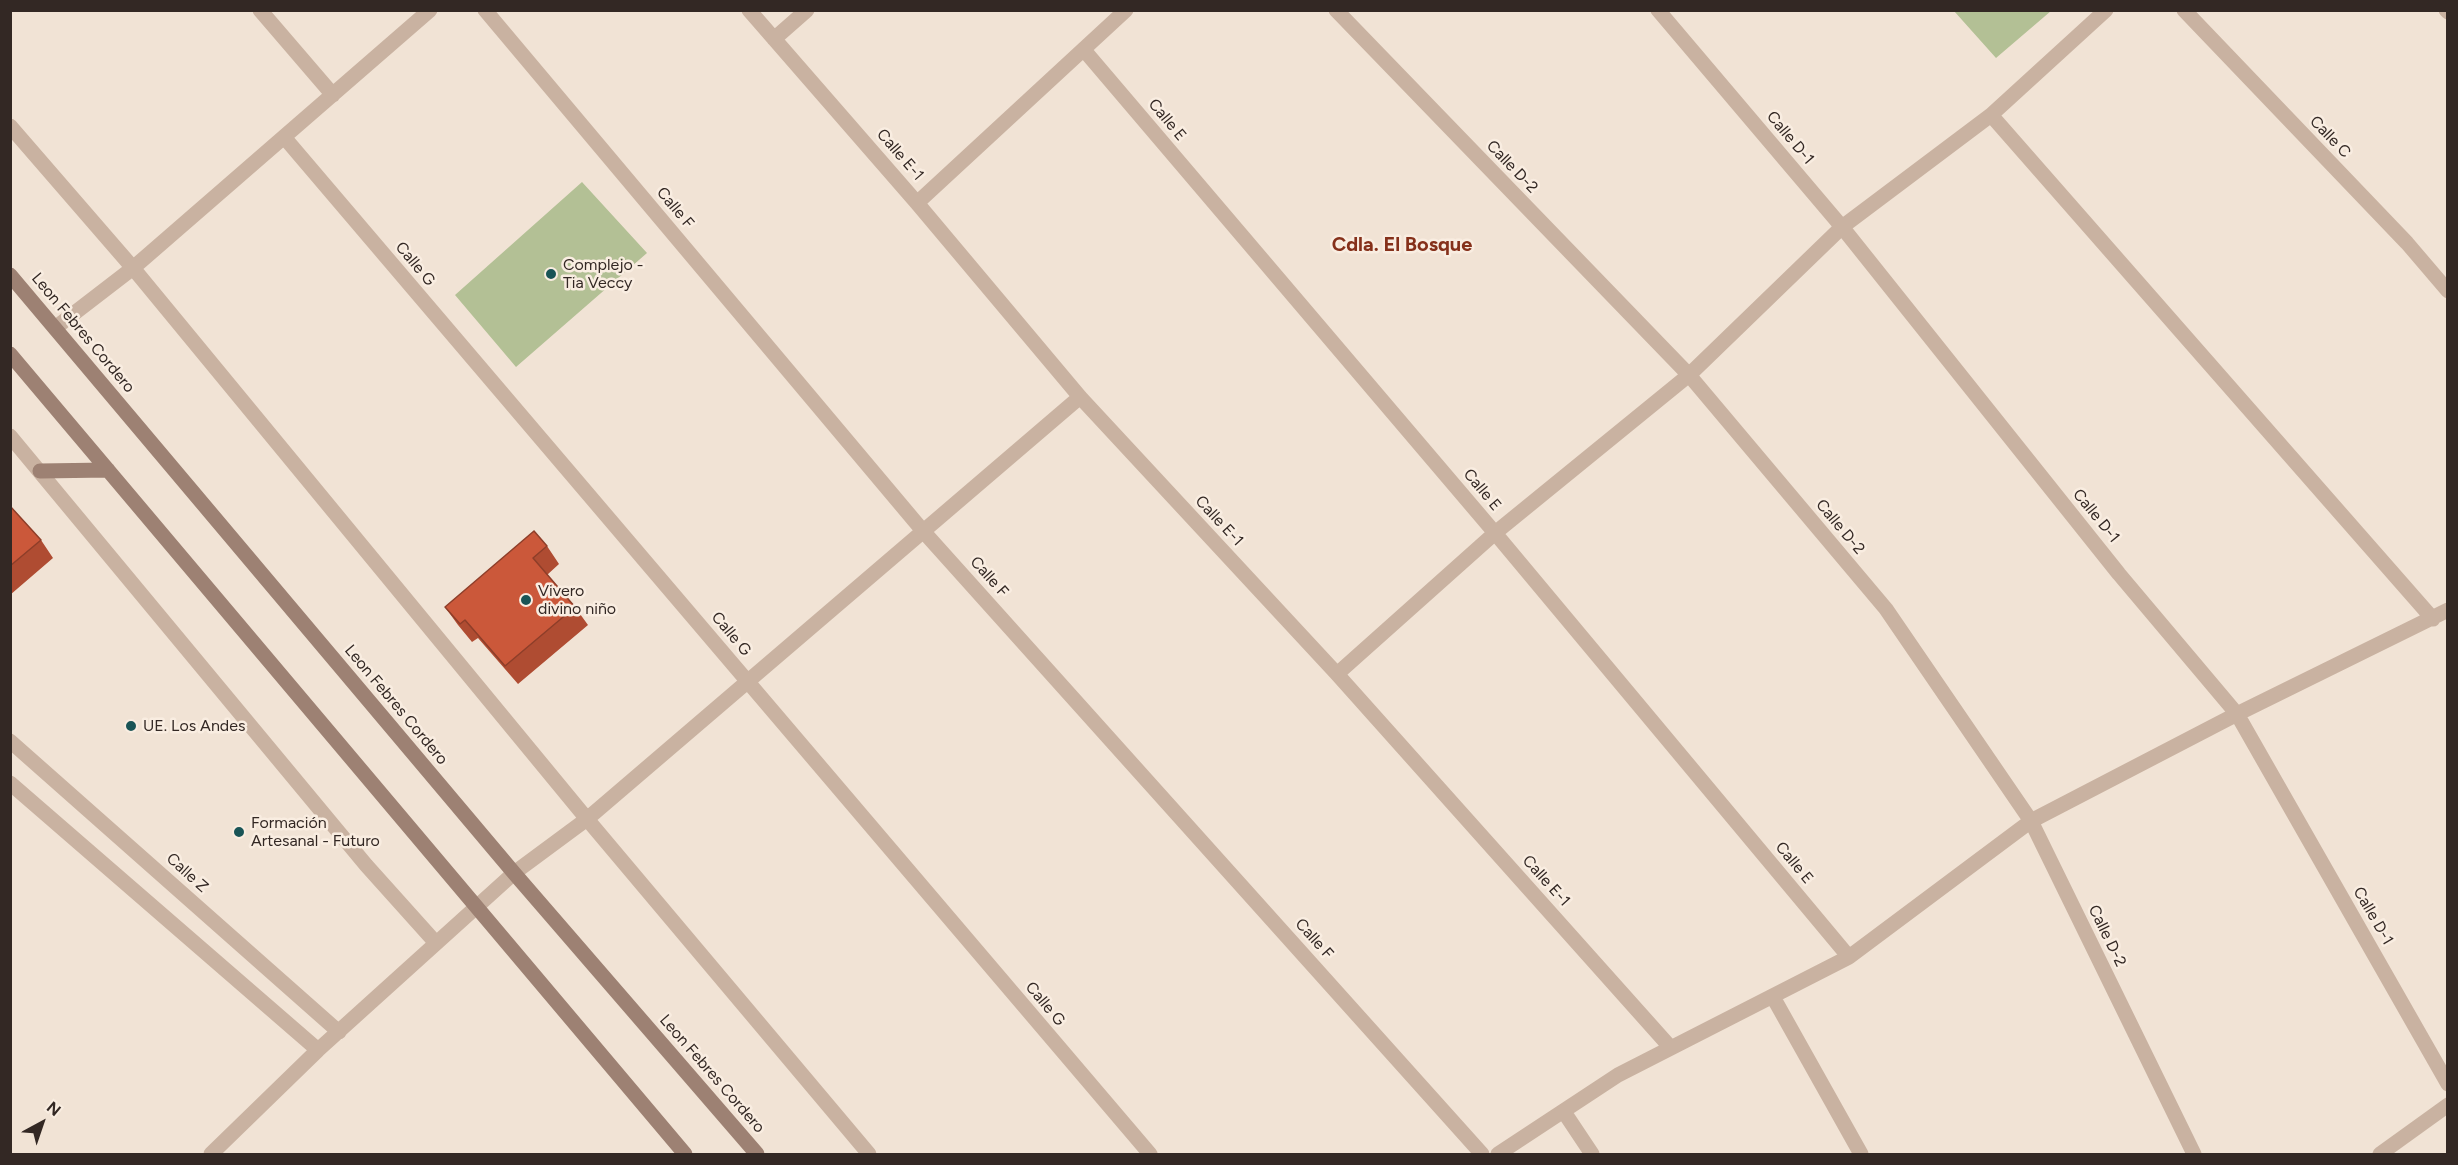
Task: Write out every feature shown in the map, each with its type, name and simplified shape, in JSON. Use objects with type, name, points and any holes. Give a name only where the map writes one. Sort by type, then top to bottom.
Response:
[{"type":"street","points":[[260,10],[333,95]]},
{"type":"street","points":[[55,328],[133,268],[430,10]]},
{"type":"street","name":"Calle F","points":[[485,10],[923,531],[1482,1155]]},
{"type":"street","name":"Calle E-1","points":[[749,10],[917,203],[1080,397],[1337,674],[1671,1048]]},
{"type":"street","points":[[774,39],[807,10]]},
{"type":"street","points":[[917,203],[1126,10]]},
{"type":"street","name":"Calle D-2","points":[[1336,10],[1689,375],[1886,609],[2031,821],[2194,1155]]},
{"type":"street","name":"Calle D-1","points":[[1658,10],[1842,227],[2119,574],[2237,714],[2448,1084]]},
{"type":"street","points":[[1337,674],[1495,533],[1689,375],[1842,227],[1991,115],[2106,10]]},
{"type":"street","name":"Calle C","points":[[2184,10],[2407,243],[2448,291]]},
{"type":"street","name":"Calle E","points":[[1084,50],[1495,533],[1849,957]]},
{"type":"street","points":[[1991,115],[2433,619]]},
{"type":"street","points":[[10,126],[133,268],[587,819],[869,1155]]},
{"type":"street","name":"Calle G","points":[[284,137],[1150,1155]]},
{"type":"street","name":"Leon Febres Cordero","points":[[10,276],[514,873],[757,1155]]},
{"type":"street","points":[[13,363],[108,471],[685,1155]]},
{"type":"street","points":[[211,1155],[318,1050],[514,873],[587,819],[1080,397]]},
{"type":"street","points":[[10,436],[366,865],[436,944]]},
{"type":"street","points":[[40,471],[108,471]]},
{"type":"street","points":[[1498,1155],[1618,1075],[1849,957],[2031,821],[2237,714],[2448,610]]},
{"type":"street","name":"Calle Z","points":[[10,741],[339,1032]]},
{"type":"street","points":[[10,783],[318,1050]]},
{"type":"street","points":[[1773,997],[1862,1155]]},
{"type":"street","points":[[2380,1155],[2448,1105]]},
{"type":"street","points":[[1564,1112],[1592,1155]]},
{"type":"green space","points":[[1954,11],[2051,11],[1996,58]]},
{"type":"green space","name":"Complejo - Tia Veccy","points":[[582,182],[647,253],[516,367],[455,295]]},
{"type":"building","points":[[10,506],[41,540],[10,566]]},
{"type":"building","name":"Vivero divino niño","points":[[534,531],[547,546],[533,558],[575,607],[505,666],[465,620],[460,624],[445,607]]},
{"type":"place","name":"Complejo - Tia Veccy","points":[[551,274]]},
{"type":"place","name":"Vivero divino niño","points":[[526,600]]},
{"type":"place","name":"UE. Los Andes","points":[[131,726]]},
{"type":"place","name":"Formación Artesanal - Futuro","points":[[239,832]]},
{"type":"district","name":"Cdla. El Bosque","points":[[1402,245]]}]
